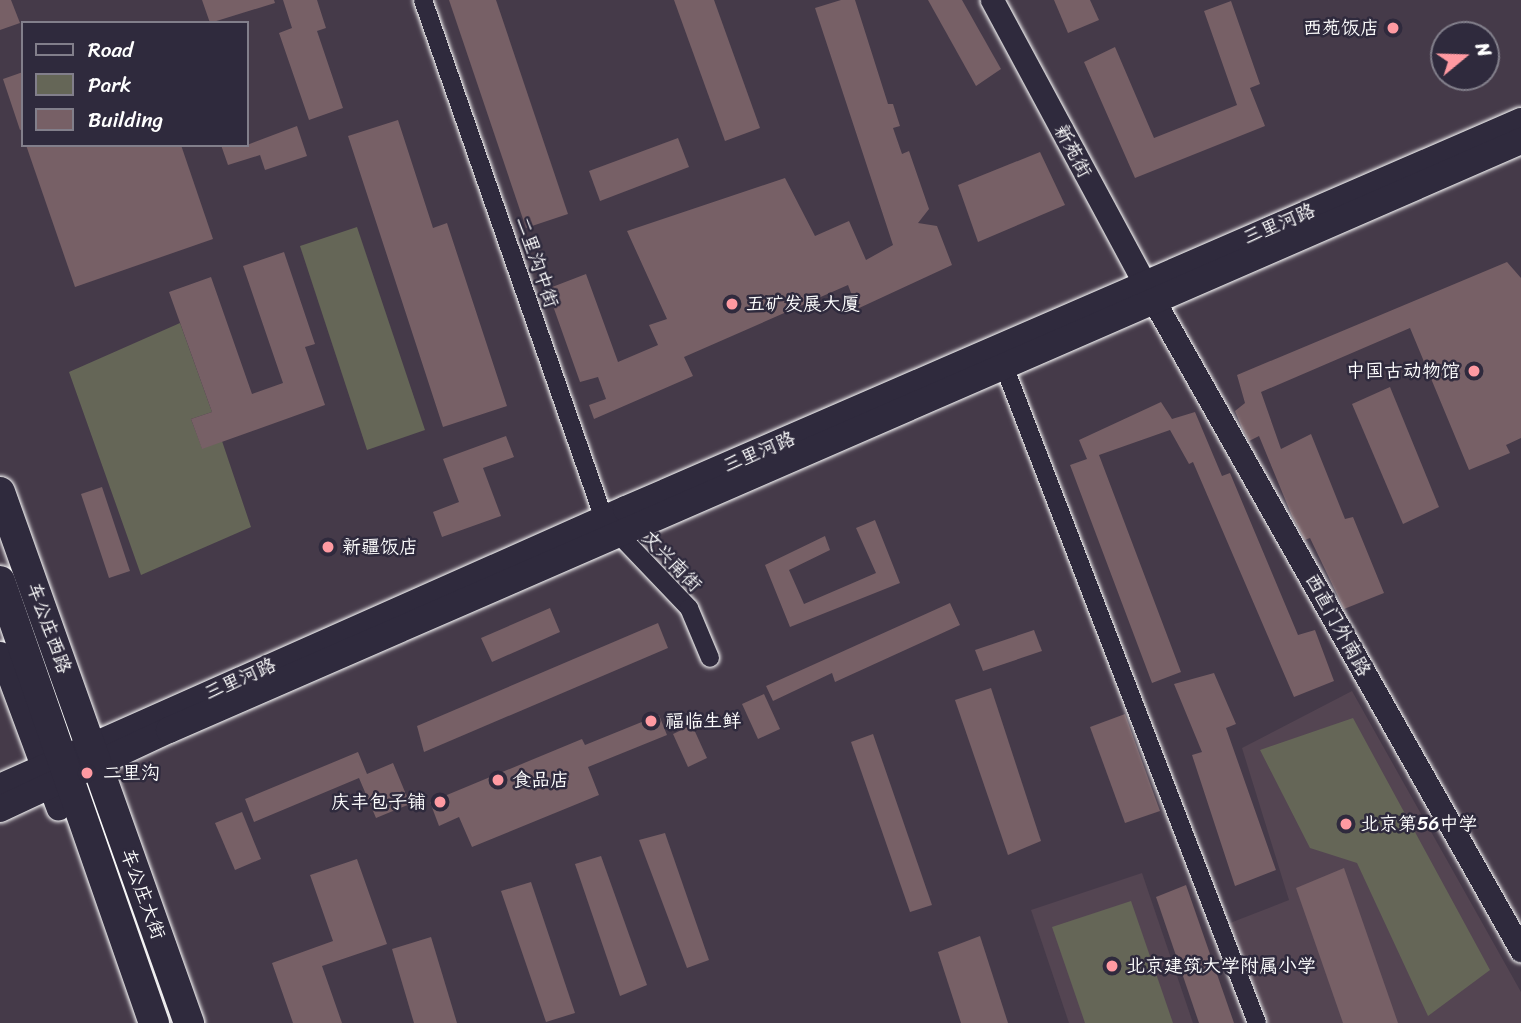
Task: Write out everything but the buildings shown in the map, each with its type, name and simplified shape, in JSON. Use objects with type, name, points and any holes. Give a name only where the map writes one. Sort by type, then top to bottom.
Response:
[{"type":"main road","name":"三里河路","points":[[0,809],[67,773],[611,527],[1149,292],[1521,121]]},
{"type":"main road","name":"三里河路","points":[[611,527],[1004,366],[1149,292],[1521,141]]},
{"type":"main road","name":"车公庄西路","points":[[0,492],[67,773]]},
{"type":"main road","name":"车公庄西路","points":[[0,581],[67,773]]},
{"type":"main road","name":"三里河路","points":[[0,787],[67,773]]},
{"type":"main road","name":"车公庄大街","points":[[67,773],[154,1023]]},
{"type":"main road","name":"车公庄大街","points":[[67,773],[189,1023]]},
{"type":"street","name":"二里沟中街","points":[[423,0],[611,527]]},
{"type":"street","name":"新苑街","points":[[992,0],[1149,292]]},
{"type":"street","name":"西直门外南路","points":[[1149,292],[1521,950]]},
{"type":"street","points":[[1004,366],[1257,1023]]},
{"type":"street","name":"文兴南街","points":[[611,527],[689,608],[710,658]]},
{"type":"street","points":[[0,653],[67,773]]},
{"type":"shaded area","name":"北京第56中学","points":[[1352,691],[1521,992],[1521,1023],[1269,1023],[1230,923],[1289,900],[1242,748]]},
{"type":"shaded area","name":"北京建筑大学附属小学","points":[[1142,873],[1193,1023],[1069,1023],[1031,910]]},
{"type":"green space","points":[[357,227],[425,430],[367,450],[300,246]]},
{"type":"green space","points":[[180,323],[212,412],[191,419],[202,448],[222,441],[251,527],[141,575],[69,372]]},
{"type":"green space","points":[[1353,718],[1490,970],[1428,1016],[1357,863],[1310,848],[1260,750]]},
{"type":"green space","points":[[1131,901],[1173,1023],[1085,1023],[1052,927]]},
{"type":"place","name":"西苑饭店","points":[[1393,28]]},
{"type":"place","name":"五矿发展大厦","points":[[732,304]]},
{"type":"place","name":"中国古动物馆","points":[[1474,371]]},
{"type":"place","name":"新疆饭店","points":[[328,547]]},
{"type":"place","name":"福临生鲜","points":[[651,721]]},
{"type":"place","name":"二里沟","points":[[87,773]]},
{"type":"place","name":"食品店","points":[[498,780]]},
{"type":"place","name":"庆丰包子铺","points":[[440,802]]},
{"type":"place","name":"北京第56中学","points":[[1346,824]]},
{"type":"place","name":"北京建筑大学附属小学","points":[[1112,966]]}]
